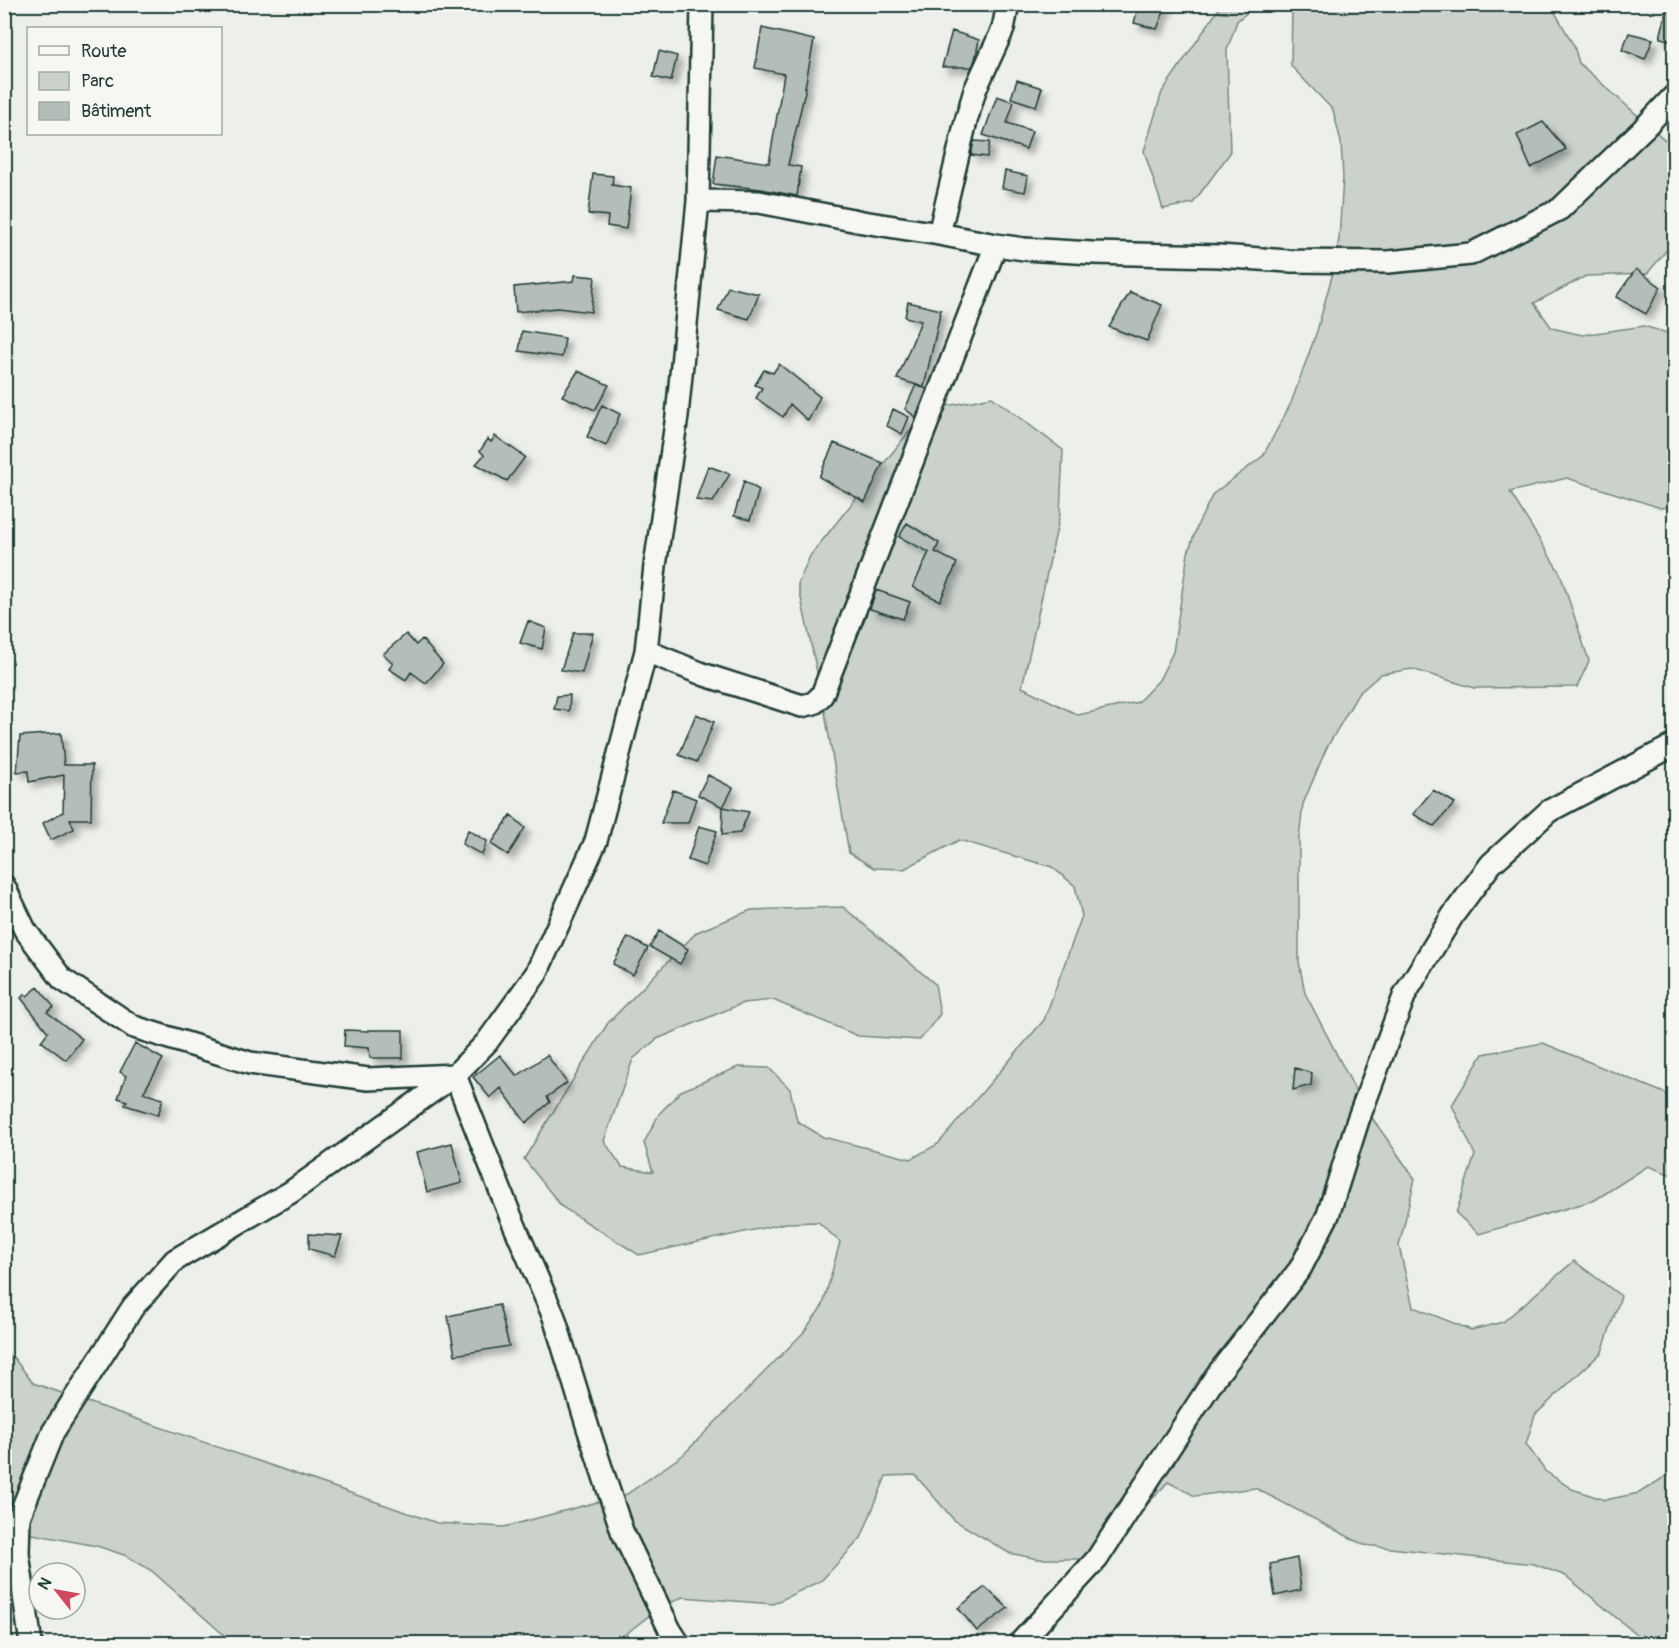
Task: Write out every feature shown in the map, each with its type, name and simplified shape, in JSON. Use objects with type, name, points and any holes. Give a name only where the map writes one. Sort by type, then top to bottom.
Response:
[{"type":"street","points":[[31,1644],[11,1558],[19,1517],[53,1432],[133,1307],[175,1260],[291,1192],[454,1075],[487,1042],[536,974],[596,841],[646,651],[655,566],[677,416],[698,201],[702,4]]},
{"type":"street","points":[[939,234],[975,90],[1003,29],[1008,4]]},
{"type":"street","points":[[698,201],[759,202],[996,245],[1092,253],[1219,256],[1288,261],[1388,262],[1471,254],[1560,209],[1674,96]]},
{"type":"street","points":[[646,651],[705,675],[802,706],[814,703],[822,695],[996,245]]},
{"type":"street","points":[[1019,1644],[1097,1559],[1216,1376],[1300,1269],[1328,1215],[1358,1120],[1405,993],[1453,915],[1491,864],[1549,811],[1674,745]]},
{"type":"street","points":[[4,886],[25,930],[62,979],[134,1027],[250,1063],[369,1079],[454,1075]]},
{"type":"street","points":[[454,1075],[554,1317],[622,1531],[679,1644]]},
{"type":"green space","points":[[1222,4],[1256,5],[1237,21],[1227,50],[1230,153],[1193,203],[1163,209],[1144,151],[1162,92]]},
{"type":"green space","points":[[1292,5],[1552,5],[1574,46],[1579,63],[1674,148],[1674,241],[1647,274],[1586,276],[1534,303],[1552,328],[1582,335],[1644,326],[1674,335],[1674,506],[1661,508],[1567,478],[1510,492],[1560,573],[1589,661],[1577,687],[1474,688],[1412,669],[1381,674],[1358,694],[1326,749],[1303,804],[1299,838],[1299,962],[1305,993],[1363,1105],[1415,1179],[1399,1246],[1413,1307],[1471,1330],[1503,1322],[1574,1261],[1621,1296],[1602,1352],[1535,1415],[1526,1444],[1545,1471],[1572,1489],[1605,1500],[1639,1493],[1674,1471],[1674,1643],[1647,1643],[1566,1576],[1534,1564],[1364,1545],[1255,1488],[1195,1496],[1168,1482],[1097,1559],[1038,1559],[1009,1553],[954,1520],[915,1475],[886,1476],[861,1538],[822,1580],[773,1604],[682,1597],[654,1612],[614,1643],[233,1643],[152,1571],[127,1556],[97,1546],[5,1529],[4,1353],[14,1358],[33,1383],[437,1523],[504,1527],[627,1494],[683,1455],[803,1333],[823,1305],[840,1242],[818,1222],[786,1223],[639,1255],[562,1207],[524,1159],[608,1023],[697,932],[751,910],[843,907],[935,984],[940,1014],[920,1040],[858,1036],[773,1000],[743,1003],[657,1039],[633,1059],[604,1141],[622,1167],[653,1172],[644,1143],[659,1114],[681,1091],[738,1067],[769,1068],[790,1089],[797,1121],[823,1137],[911,1159],[938,1144],[1044,1020],[1082,916],[1075,886],[1052,867],[959,840],[904,869],[874,868],[849,853],[822,695],[798,584],[810,556],[908,433],[932,409],[992,397],[1063,450],[1060,514],[1022,687],[1078,715],[1138,702],[1159,680],[1173,652],[1188,553],[1198,524],[1213,494],[1263,456],[1291,403],[1317,331],[1333,272],[1339,239],[1343,178],[1341,142],[1333,110],[1291,66]]},
{"type":"green space","points":[[1543,1043],[1674,1097],[1674,1176],[1648,1166],[1595,1200],[1479,1234],[1456,1213],[1475,1155],[1452,1105],[1483,1054]]},
{"type":"building","points":[[1139,4],[1167,4],[1157,29],[1134,23]]},
{"type":"building","points":[[1668,4],[1674,4],[1674,41],[1660,38]]},
{"type":"building","points":[[762,28],[814,40],[788,165],[801,167],[797,196],[761,189],[713,184],[717,155],[769,163],[784,74],[755,68]]},
{"type":"building","points":[[952,31],[979,40],[972,67],[942,67]]},
{"type":"building","points":[[1629,33],[1653,39],[1645,59],[1622,50]]},
{"type":"building","points":[[659,51],[677,56],[671,81],[653,77]]},
{"type":"building","points":[[1017,80],[1042,88],[1036,106],[1011,98]]},
{"type":"building","points":[[997,96],[1014,102],[1007,123],[1032,131],[1026,149],[983,135]]},
{"type":"building","points":[[1543,122],[1566,149],[1531,168],[1517,135]]},
{"type":"building","points":[[974,141],[990,142],[987,157],[971,155]]},
{"type":"building","points":[[1005,171],[1028,176],[1025,192],[1002,188]]},
{"type":"building","points":[[593,174],[613,176],[612,185],[631,188],[626,229],[607,226],[608,216],[588,214]]},
{"type":"building","points":[[1636,269],[1661,287],[1646,314],[1616,297]]},
{"type":"building","points":[[575,275],[595,277],[591,312],[557,308],[516,312],[514,287],[574,281]]},
{"type":"building","points":[[728,287],[759,294],[749,319],[718,310]]},
{"type":"building","points":[[1130,292],[1162,305],[1147,341],[1109,327]]},
{"type":"building","points":[[908,302],[941,310],[924,387],[897,379],[921,321],[905,317]]},
{"type":"building","points":[[522,331],[565,338],[562,357],[519,351]]},
{"type":"building","points":[[779,364],[820,397],[808,421],[790,404],[783,417],[756,398],[762,388],[755,385],[764,370],[773,373]]},
{"type":"building","points":[[578,371],[609,385],[595,410],[562,396]]},
{"type":"building","points":[[916,385],[927,389],[916,417],[905,409]]},
{"type":"building","points":[[602,405],[620,414],[606,446],[587,437]]},
{"type":"building","points":[[893,409],[909,417],[902,434],[887,426]]},
{"type":"building","points":[[495,436],[525,457],[507,481],[476,464],[484,455],[480,451],[488,439],[491,442]]},
{"type":"building","points":[[834,443],[883,463],[865,502],[819,477]]},
{"type":"building","points":[[708,466],[730,474],[713,502],[696,500]]},
{"type":"building","points":[[744,481],[759,490],[750,520],[734,516]]},
{"type":"building","points":[[907,523],[939,543],[935,552],[957,563],[940,601],[913,587],[929,552],[899,537]]},
{"type":"building","points":[[876,590],[910,602],[903,619],[870,609]]},
{"type":"building","points":[[528,621],[546,628],[542,649],[520,643]]},
{"type":"building","points":[[573,633],[593,633],[582,673],[561,670]]},
{"type":"building","points":[[406,634],[416,645],[422,639],[443,664],[426,683],[411,672],[406,680],[389,669],[393,663],[383,654]]},
{"type":"building","points":[[570,695],[569,711],[554,709],[557,696]]},
{"type":"building","points":[[696,714],[714,722],[697,762],[679,755]]},
{"type":"building","points":[[61,733],[64,765],[92,765],[91,819],[70,819],[74,829],[51,840],[43,823],[63,812],[64,775],[29,782],[28,771],[17,772],[20,736]]},
{"type":"building","points":[[708,775],[733,788],[723,807],[698,795]]},
{"type":"building","points":[[673,790],[696,799],[688,823],[661,823]]},
{"type":"building","points":[[1433,790],[1455,803],[1434,826],[1413,814]]},
{"type":"building","points":[[723,807],[749,812],[740,833],[722,835]]},
{"type":"building","points":[[511,815],[525,828],[508,855],[491,844]]},
{"type":"building","points":[[699,826],[717,831],[705,866],[688,860]]},
{"type":"building","points":[[468,830],[487,841],[482,855],[462,844]]},
{"type":"building","points":[[659,931],[688,949],[680,964],[650,947]]},
{"type":"building","points":[[628,937],[648,948],[633,975],[613,964]]},
{"type":"building","points":[[38,987],[54,1007],[47,1012],[82,1039],[66,1060],[41,1041],[48,1032],[21,998]]},
{"type":"building","points":[[345,1030],[403,1030],[403,1058],[370,1058],[369,1048],[344,1046]]},
{"type":"building","points":[[135,1043],[163,1059],[143,1093],[163,1099],[158,1115],[125,1105],[127,1101],[118,1098],[126,1076],[120,1072]]},
{"type":"building","points":[[500,1055],[517,1076],[547,1055],[567,1083],[547,1097],[550,1102],[526,1123],[501,1088],[490,1098],[473,1077]]},
{"type":"building","points":[[1295,1068],[1312,1073],[1311,1085],[1293,1090]]},
{"type":"building","points":[[452,1143],[462,1183],[427,1192],[417,1152]]},
{"type":"building","points":[[309,1234],[342,1236],[335,1256],[309,1249]]},
{"type":"building","points":[[499,1305],[509,1346],[455,1355],[448,1316]]},
{"type":"building","points":[[1297,1558],[1301,1590],[1275,1596],[1270,1564]]},
{"type":"building","points":[[985,1587],[1008,1608],[977,1631],[958,1608]]}]
